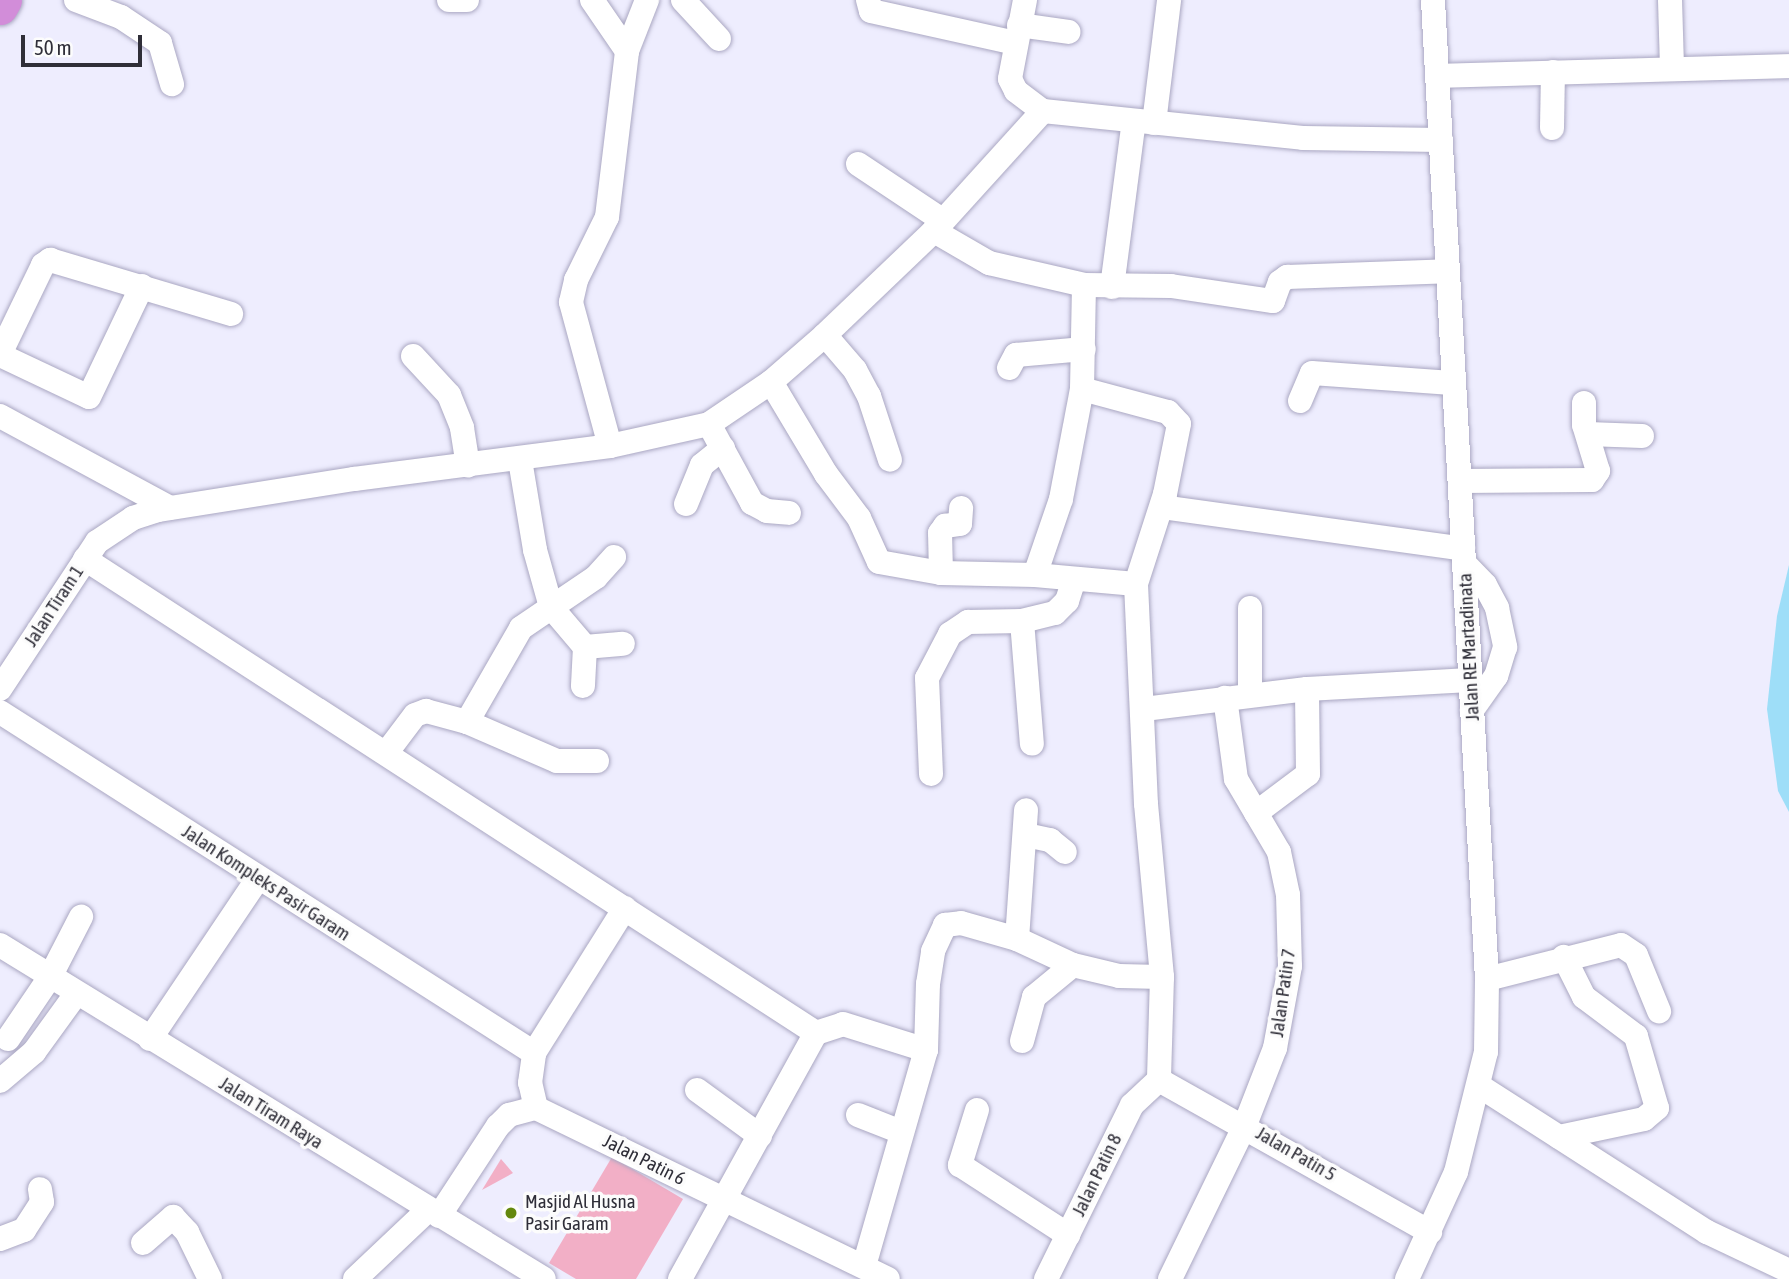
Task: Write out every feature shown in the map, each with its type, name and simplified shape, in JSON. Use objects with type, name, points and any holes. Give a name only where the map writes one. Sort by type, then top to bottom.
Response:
[{"type":"highway","points":[[0,7],[4,0]]},
{"type":"street","points":[[76,0],[121,17],[160,43],[172,84]]},
{"type":"street","points":[[449,0],[467,0]]},
{"type":"street","points":[[592,0],[627,51]]},
{"type":"street","points":[[610,446],[571,302],[576,280],[607,217],[627,51],[647,0]]},
{"type":"street","points":[[683,0],[719,39]]},
{"type":"street","points":[[867,0],[871,12],[1017,34],[1069,32]]},
{"type":"street","points":[[1025,0],[1009,70],[1012,85],[1043,111],[1303,138],[1441,140]]},
{"type":"street","points":[[1112,287],[1169,0]]},
{"type":"street","name":"Jalan RE Martadinata","points":[[1407,1279],[1456,1172],[1481,1087],[1487,979],[1460,481],[1452,383],[1433,0]]},
{"type":"street","points":[[1670,0],[1672,67]]},
{"type":"street","points":[[1438,76],[1672,67],[1789,66]]},
{"type":"street","points":[[1552,128],[1553,72]]},
{"type":"street","points":[[789,513],[766,511],[752,503],[709,424],[771,382],[825,335],[938,225],[1043,111]]},
{"type":"street","points":[[858,164],[989,262],[1084,285],[1171,286],[1273,301],[1280,282],[1287,277],[1447,271]]},
{"type":"street","points":[[142,286],[89,397],[0,354],[47,261],[142,286],[231,314]]},
{"type":"street","points":[[1035,575],[1061,499],[1082,389],[1084,285]]},
{"type":"street","points":[[825,335],[855,370],[869,396],[890,460]]},
{"type":"street","points":[[1009,368],[1016,355],[1084,349]]},
{"type":"street","points":[[413,356],[449,395],[462,428],[467,466]]},
{"type":"street","points":[[1300,401],[1312,373],[1452,383]]},
{"type":"street","points":[[771,382],[859,518],[874,558],[886,566],[941,573],[1035,575],[1136,584]]},
{"type":"street","points":[[1082,389],[1177,418],[1162,506],[1136,584],[1144,709],[1146,804],[1162,977],[1159,1080]]},
{"type":"street","points":[[1460,481],[1589,481],[1598,471],[1588,434],[1584,403]]},
{"type":"street","points":[[0,416],[170,508]]},
{"type":"street","name":"Jalan Tiram 1","points":[[0,689],[85,559],[121,523],[170,508],[610,446],[709,424]]},
{"type":"street","points":[[1588,434],[1642,436]]},
{"type":"street","points":[[687,504],[702,465],[723,448]]},
{"type":"street","points":[[520,460],[535,550],[551,607],[585,647],[583,686]]},
{"type":"street","points":[[1162,506],[1464,556],[1485,584],[1497,608],[1505,647],[1496,676],[1472,710]]},
{"type":"street","points":[[941,573],[940,533],[945,526],[960,524],[961,508]]},
{"type":"street","points":[[467,722],[521,628],[596,577],[614,557]]},
{"type":"street","points":[[85,559],[387,752],[816,1033]]},
{"type":"street","points":[[930,774],[927,678],[950,634],[968,622],[1022,621],[1062,608],[1074,580]]},
{"type":"street","points":[[1250,608],[1251,695]]},
{"type":"street","points":[[1022,621],[1032,744]]},
{"type":"street","points":[[585,647],[623,644]]},
{"type":"street","points":[[1144,709],[1307,689],[1470,680]]},
{"type":"street","points":[[1256,813],[1306,778],[1311,768],[1307,689]]},
{"type":"street","name":"Jalan Patin 7","points":[[1170,1279],[1245,1125],[1275,1048],[1291,951],[1288,895],[1279,852],[1236,779],[1225,698]]},
{"type":"street","name":"Jalan Kompleks Pasir Garam","points":[[0,712],[534,1054]]},
{"type":"street","points":[[387,752],[418,712],[467,722],[557,761],[597,761]]},
{"type":"street","points":[[1017,939],[1026,810]]},
{"type":"street","points":[[1026,835],[1050,840],[1065,852]]},
{"type":"street","points":[[150,1039],[258,878]]},
{"type":"street","points":[[509,1115],[536,1108],[530,1083],[534,1054],[625,908]]},
{"type":"street","points":[[8,1039],[50,977],[82,917]]},
{"type":"street","points":[[864,1266],[926,1050],[928,984],[938,933],[952,922],[1017,939],[1073,965],[1119,975],[1162,977]]},
{"type":"street","points":[[1487,979],[1564,957],[1622,945],[1630,949],[1659,1011]]},
{"type":"street","name":"Jalan Tiram Raya","points":[[3,952],[50,977],[433,1213],[505,1268],[544,1279]]},
{"type":"street","points":[[1559,1137],[1644,1119],[1657,1108],[1636,1036],[1584,998],[1564,957]]},
{"type":"street","points":[[1022,1041],[1034,997],[1073,965]]},
{"type":"street","points":[[0,1081],[34,1052],[76,994]]},
{"type":"street","points":[[680,1279],[816,1033],[843,1024],[926,1050]]},
{"type":"street","name":"Jalan Patin 5","points":[[1159,1080],[1245,1125],[1430,1232]]},
{"type":"street","name":"Jalan Patin 8","points":[[1046,1279],[1132,1105],[1159,1080]]},
{"type":"street","points":[[355,1279],[433,1213],[509,1115],[530,1083]]},
{"type":"street","points":[[1481,1087],[1707,1232],[1789,1271]]},
{"type":"street","points":[[697,1090],[760,1136]]},
{"type":"street","name":"Jalan Patin 6","points":[[536,1108],[888,1279]]},
{"type":"street","points":[[977,1110],[960,1165],[1068,1235]]},
{"type":"street","points":[[858,1115],[901,1132]]},
{"type":"street","points":[[0,1239],[24,1230],[42,1202],[40,1189]]},
{"type":"street","points":[[143,1243],[173,1217],[187,1232],[210,1279]]},
{"type":"shaded area","points":[[612,1157],[683,1199],[636,1279],[576,1279],[549,1263]]},
{"type":"shaded area","points":[[501,1159],[513,1173],[482,1190]]},
{"type":"water","points":[[1789,565],[1789,812],[1778,791],[1767,709],[1777,616]]},
{"type":"place","name":"Masjid Al Husna Pasir Garam","points":[[511,1213]]}]
